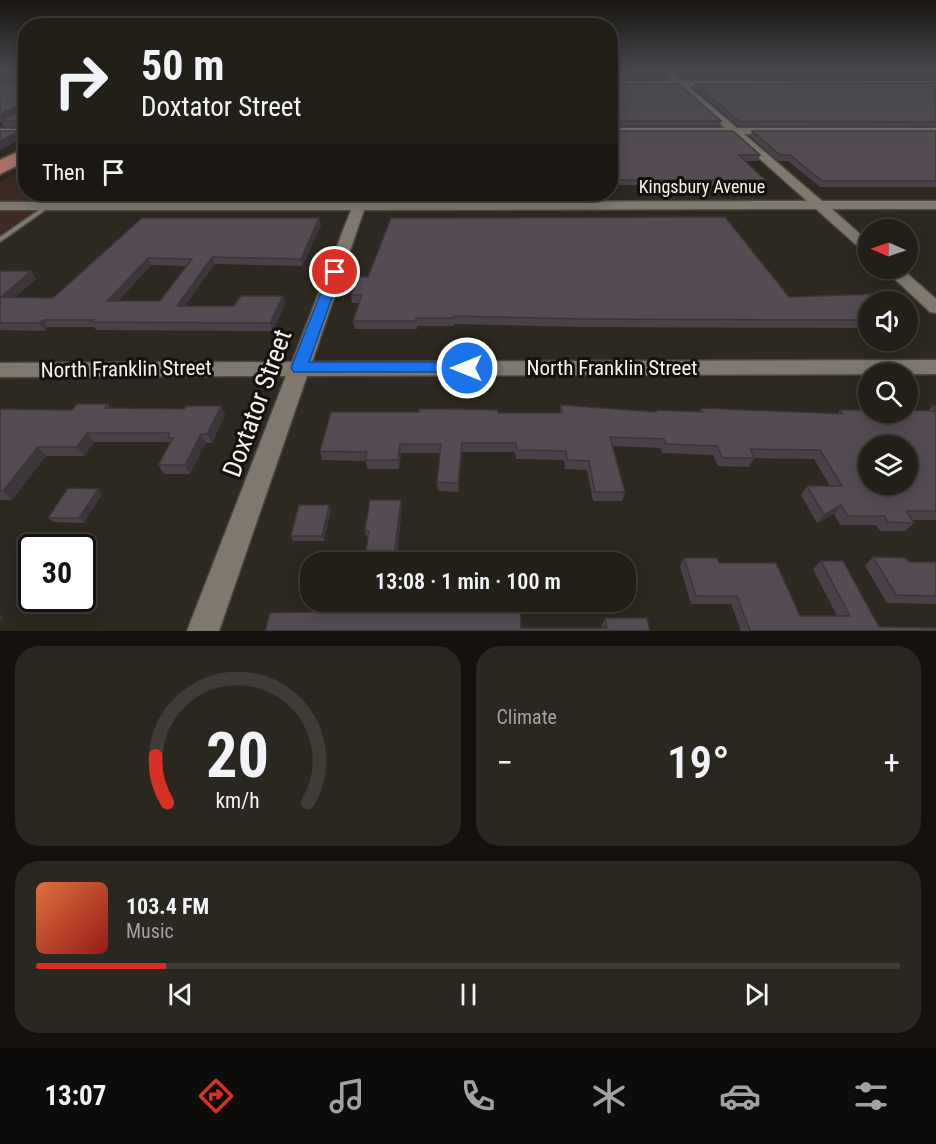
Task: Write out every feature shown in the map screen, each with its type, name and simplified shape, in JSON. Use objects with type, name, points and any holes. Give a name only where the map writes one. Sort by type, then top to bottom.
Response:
[{"type":"main road","points":[[0,168],[18,158]]},
{"type":"street","points":[[698,99],[858,239]]},
{"type":"street","points":[[618,131],[936,131]]},
{"type":"street","points":[[0,132],[18,132]]},
{"type":"street","name":"Kingsbury Avenue","points":[[0,206],[272,201]]},
{"type":"street","name":"Doxtator Street","points":[[203,631],[360,201]]},
{"type":"street","name":"Kingsbury Avenue","points":[[514,201],[936,205]]},
{"type":"street","points":[[903,279],[936,308]]},
{"type":"street","name":"North Franklin Street","points":[[0,370],[936,367]]},
{"type":"lane","points":[[0,240],[55,201]]},
{"type":"shaded area","points":[[18,172],[18,201],[60,201],[0,244],[0,183]]},
{"type":"building","points":[[0,99],[18,99],[18,106],[0,114]]},
{"type":"building","points":[[618,99],[697,99],[721,121],[618,121]]},
{"type":"building","points":[[713,99],[936,99],[936,122],[739,121]]},
{"type":"building","points":[[18,113],[18,121],[0,121]]},
{"type":"building","points":[[0,131],[18,131],[18,132],[0,141]]},
{"type":"building","points":[[618,131],[733,131],[760,155],[739,155],[765,180],[618,180]]},
{"type":"building","points":[[752,131],[936,131],[936,181],[822,181],[790,155],[780,155]]},
{"type":"building","points":[[725,217],[789,297],[858,295],[858,320],[454,316],[453,318],[416,318],[416,321],[353,321],[362,295],[351,295],[358,277],[368,277],[391,218]]},
{"type":"building","points":[[142,218],[319,218],[301,259],[212,257],[177,306],[234,306],[241,296],[283,296],[270,323],[43,320],[39,323],[0,323],[0,271],[31,271],[1,297],[53,298]],"holes":[[[148,258],[192,259],[160,301],[107,301]]]},
{"type":"building","points":[[77,404],[108,404],[105,408],[184,409],[186,406],[221,406],[207,434],[201,434],[185,465],[158,465],[173,438],[168,438],[170,433],[87,433],[77,447],[38,447],[3,491],[0,491],[0,409],[72,410]]},
{"type":"building","points":[[561,405],[656,412],[656,410],[702,412],[701,408],[843,414],[840,410],[858,410],[858,423],[918,423],[918,410],[936,411],[936,511],[906,511],[914,523],[888,522],[884,516],[848,516],[841,505],[824,515],[807,486],[842,486],[820,450],[750,449],[754,458],[723,458],[717,446],[666,444],[664,439],[610,437],[625,492],[595,492],[589,461],[567,460],[566,451],[517,450],[516,443],[462,443],[458,483],[437,482],[441,444],[400,444],[398,460],[365,460],[367,452],[320,451],[331,412],[419,412],[419,409],[451,409],[498,410],[498,413],[562,413]]},
{"type":"building","points":[[68,488],[98,489],[79,518],[48,518]]},
{"type":"building","points":[[370,500],[401,500],[394,552],[366,552],[369,531],[365,531]]},
{"type":"building","points":[[299,505],[329,505],[322,536],[291,536]]},
{"type":"building","points":[[873,557],[906,558],[909,562],[936,562],[936,596],[896,595]]},
{"type":"building","points":[[684,558],[717,558],[719,563],[776,563],[800,616],[850,616],[821,561],[843,561],[879,627],[936,628],[936,631],[750,631],[737,596],[696,596]]},
{"type":"building","points":[[520,612],[521,628],[607,628],[605,618],[647,618],[650,631],[265,631],[270,613]]},
{"type":"route","points":[[335,272],[299,368],[467,368]]}]
